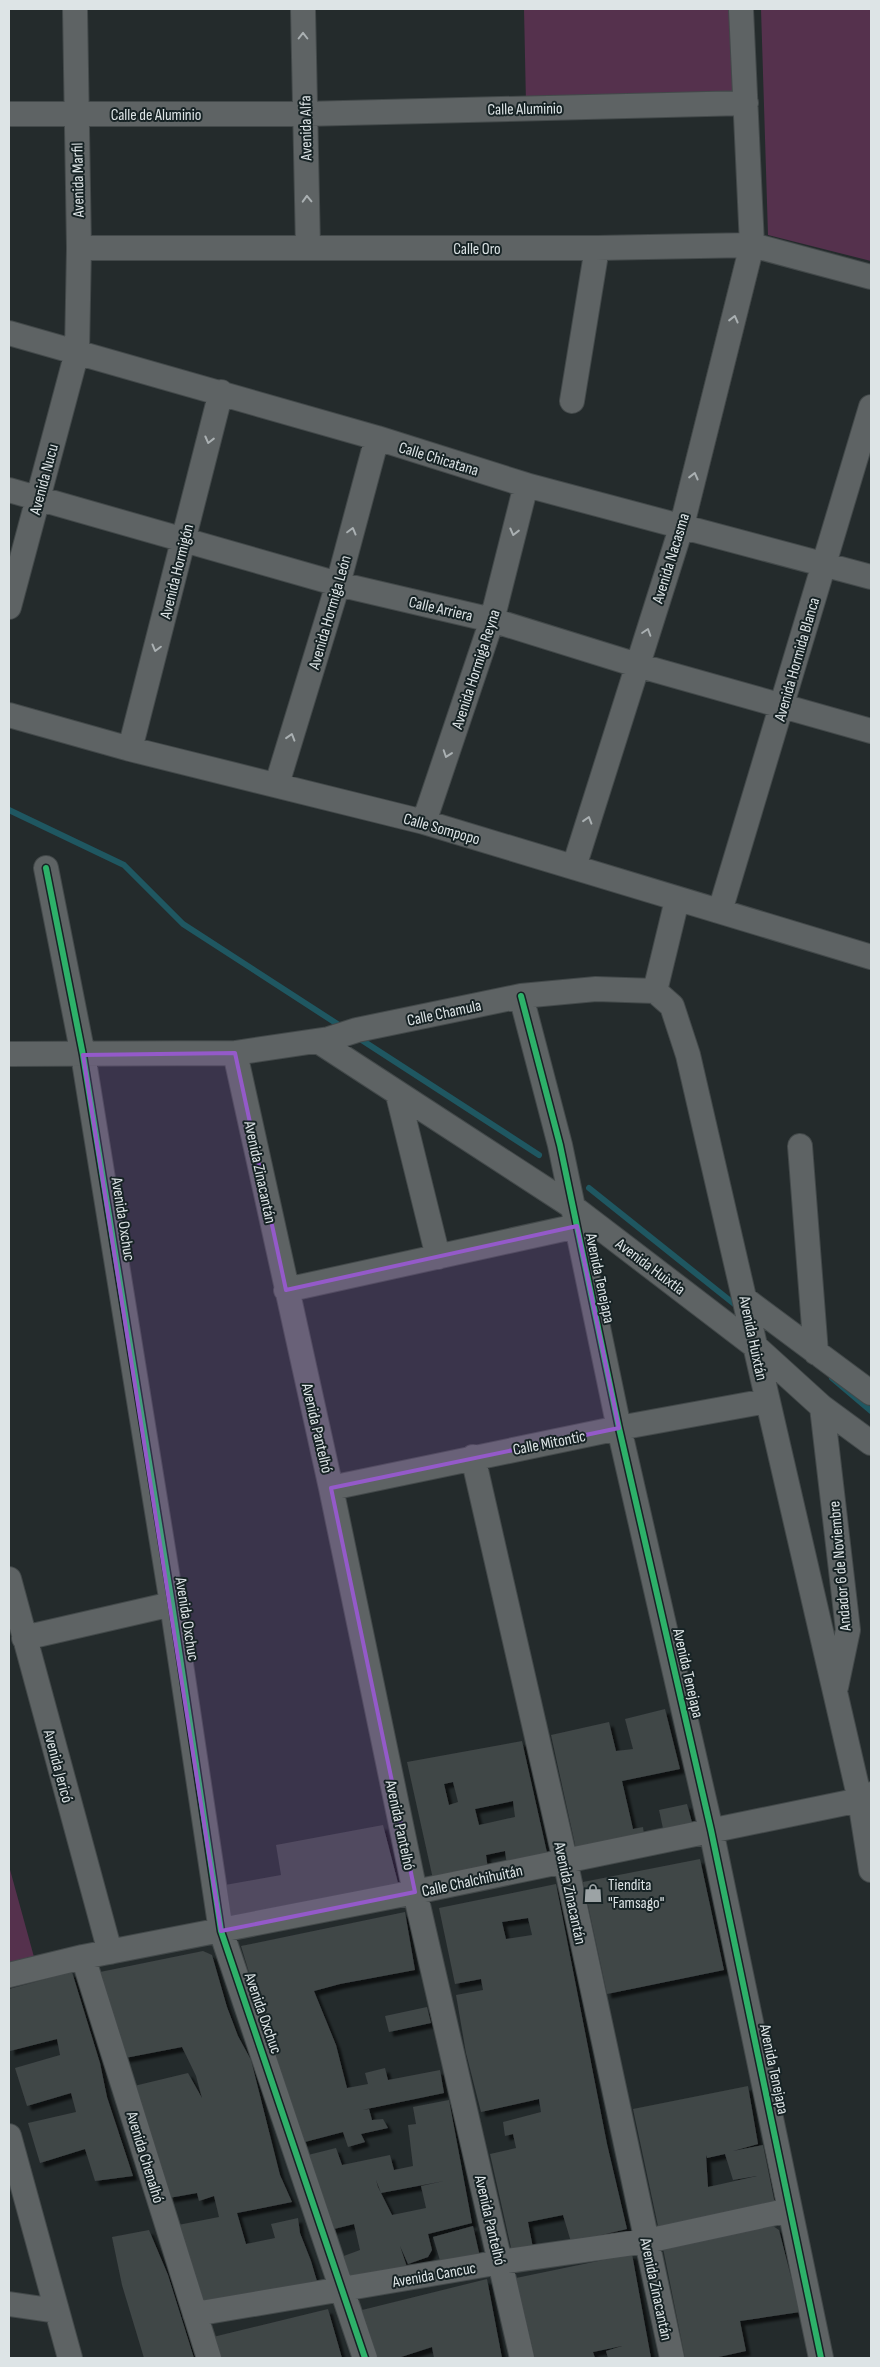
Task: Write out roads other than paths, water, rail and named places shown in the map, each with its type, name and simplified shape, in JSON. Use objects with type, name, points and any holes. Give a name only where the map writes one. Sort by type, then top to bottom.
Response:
[{"type":"street","name":"Avenida Marfil","points":[[74,9],[79,248],[77,352]]},
{"type":"street","name":"Avenida Alfa","points":[[303,9],[308,248]]},
{"type":"street","name":"Avenida Nacasma","points":[[574,867],[636,665],[682,525],[752,245],[741,9]]},
{"type":"street","name":"Calle Aluminio","points":[[304,114],[746,103]]},
{"type":"street","name":"Calle de Aluminio","points":[[9,114],[304,114]]},
{"type":"street","name":"Calle Oro","points":[[79,248],[597,248],[752,245],[871,277]]},
{"type":"street","points":[[572,401],[597,248]]},
{"type":"street","name":"Calle Chicatana","points":[[9,333],[377,438],[526,485],[682,525],[871,577]]},
{"type":"street","name":"Avenida Nucu","points":[[9,607],[77,352]]},
{"type":"street","name":"Avenida Hormigón","points":[[130,749],[185,540],[220,392]]},
{"type":"street","name":"Avenida Hormida Blanca","points":[[720,911],[782,707],[822,565],[871,407]]},
{"type":"street","name":"Avenida Hormiga León","points":[[277,784],[338,584],[377,438]]},
{"type":"street","name":"Avenida Hormiga Reyna","points":[[424,822],[492,620],[526,485]]},
{"type":"street","name":"Calle Arriera","points":[[9,490],[338,584],[492,620],[636,665],[871,731]]},
{"type":"street","name":"Calle Sompopo","points":[[9,715],[130,749],[424,822],[871,958]]},
{"type":"street","name":"Avenida Oxchuc","points":[[46,868],[83,1055],[172,1604],[221,1931],[344,2290],[365,2358]]},
{"type":"street","points":[[655,991],[677,900]]},
{"type":"street","name":"Calle Chamula","points":[[9,1054],[235,1053],[323,1040],[357,1030],[521,996],[596,989],[655,991]]},
{"type":"street","name":"Avenida Huixtán","points":[[655,991],[672,1006],[688,1055],[746,1300],[767,1401],[835,1693]]},
{"type":"street","name":"Avenida Tenejapa","points":[[521,996],[575,1217],[619,1428],[711,1830],[821,2358]]},
{"type":"street","name":"Avenida Huixtla","points":[[323,1040],[756,1347],[822,1407],[871,1443]]},
{"type":"street","name":"Avenida Zinacantán","points":[[235,1053],[286,1290]]},
{"type":"street","points":[[398,1095],[438,1257]]},
{"type":"street","points":[[800,1146],[816,1353]]},
{"type":"street","points":[[286,1290],[438,1257],[575,1217]]},
{"type":"street","name":"Avenida Pantelhó","points":[[286,1290],[331,1488],[415,1892],[522,2358]]},
{"type":"street","points":[[746,1300],[871,1394]]},
{"type":"street","name":"Calle Mitontic","points":[[331,1488],[473,1457],[767,1401]]},
{"type":"street","name":"Andador 6 de Noviembre","points":[[822,1407],[848,1630],[835,1693],[866,1797],[871,1870]]},
{"type":"street","name":"Avenida Zinacantán","points":[[473,1457],[565,1860],[672,2358]]},
{"type":"street","name":"Avenida Jericó","points":[[9,1579],[12,1606],[24,1638],[110,1952]]},
{"type":"street","points":[[24,1638],[172,1604]]},
{"type":"street","name":"Calle Chalchihuitán","points":[[9,1975],[83,1956],[221,1931],[415,1892],[866,1797]]},
{"type":"street","name":"Avenida Chenalhó","points":[[83,1956],[210,2358]]},
{"type":"street","points":[[9,2136],[13,2165],[70,2358]]},
{"type":"street","name":"Avenida Cancuc","points":[[195,2314],[501,2262],[647,2240],[790,2210]]},
{"type":"street","points":[[9,2304],[57,2311]]},
{"type":"waterway","points":[[9,810],[124,865],[183,924],[342,1027]]},
{"type":"waterway","points":[[357,1037],[539,1155]]},
{"type":"waterway","points":[[589,1188],[738,1307]]},
{"type":"waterway","points":[[832,1378],[871,1411]]},
{"type":"place","name":"Tiendita \"Famsago\"","points":[[593,1893]]}]
